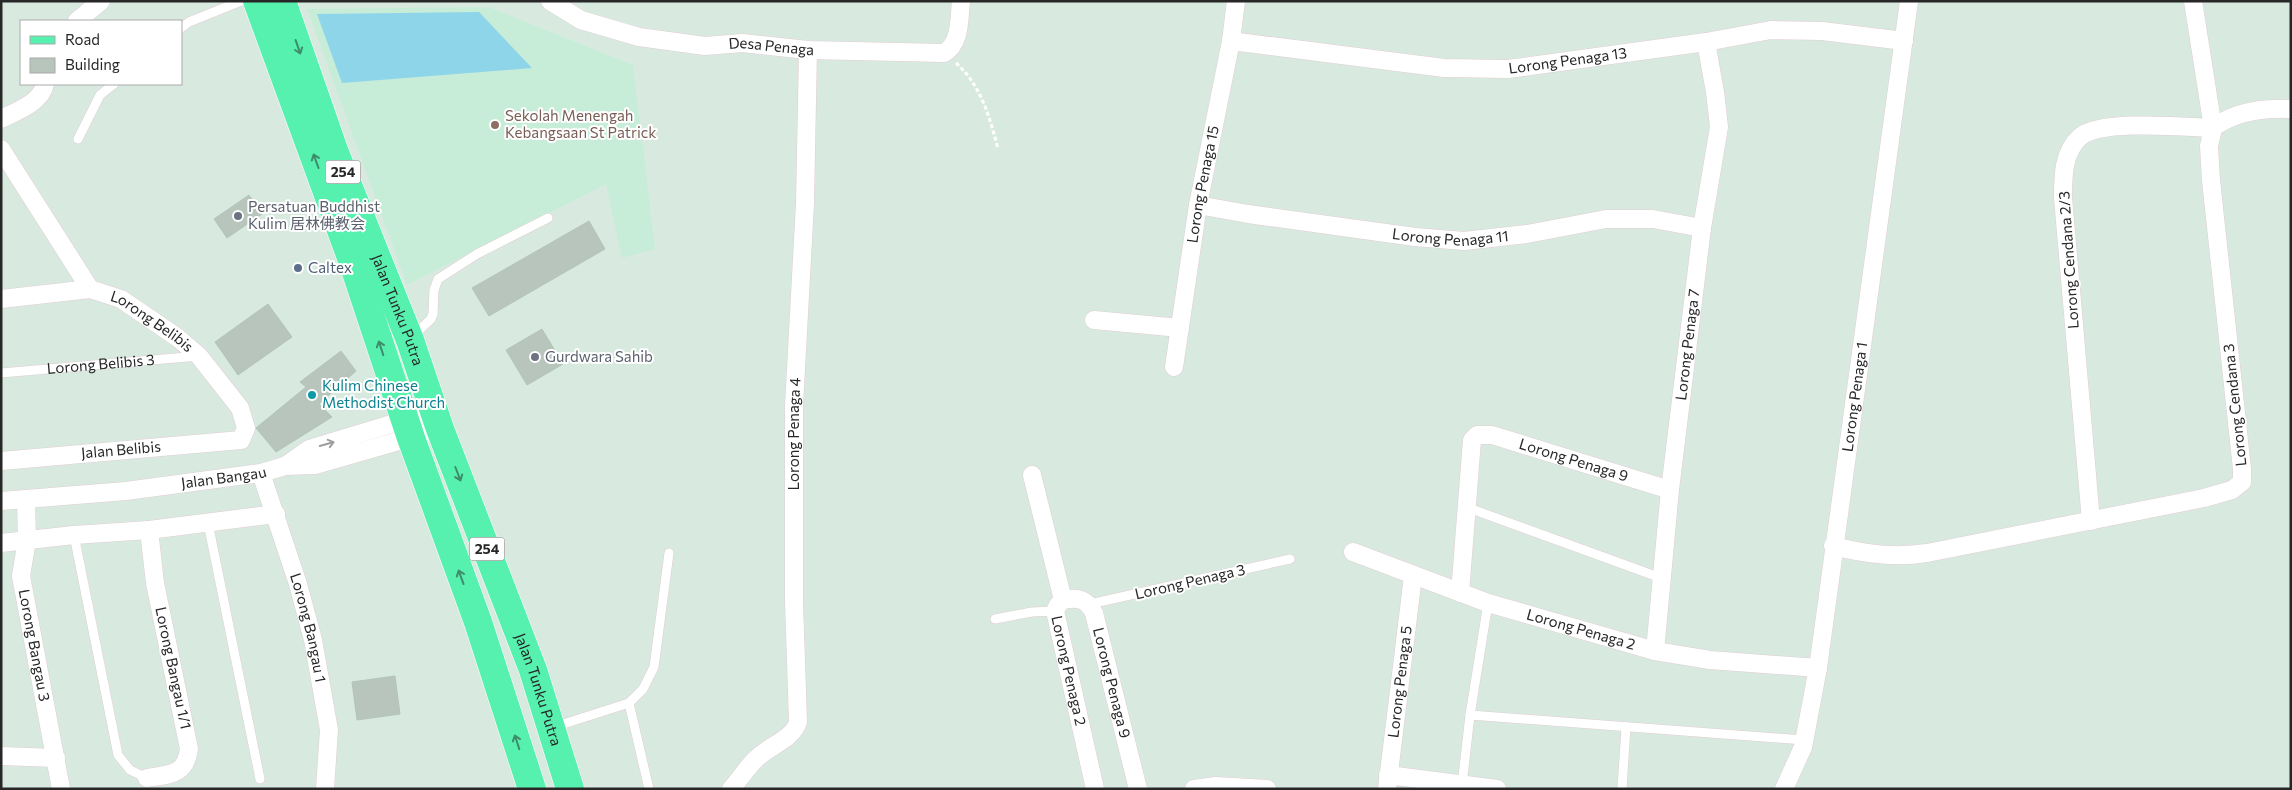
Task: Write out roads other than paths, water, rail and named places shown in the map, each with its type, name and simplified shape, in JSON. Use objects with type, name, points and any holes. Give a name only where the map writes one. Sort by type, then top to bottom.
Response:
[{"type":"main road","name":"Jalan Tunku Putra","points":[[257,1],[353,263],[408,429],[478,622],[532,789]]},
{"type":"main road","name":"Jalan Tunku Putra","points":[[282,1],[335,153],[410,340],[437,420],[533,670],[570,789]]},
{"type":"street","points":[[79,20],[101,1]]},
{"type":"street","name":"Desa Penaga","points":[[550,1],[581,20],[639,37],[704,46],[742,43],[808,50],[944,53],[949,50],[958,34],[961,1]]},
{"type":"street","name":"Lorong Penaga 15","points":[[1174,367],[1198,205],[1231,41],[1236,1]]},
{"type":"street","name":"Lorong Penaga 1","points":[[1784,789],[1803,748],[1818,668],[1833,546],[1909,1]]},
{"type":"street","name":"Lorong Cendana 3","points":[[1833,546],[1865,554],[1902,556],[1962,547],[2204,498],[2232,490],[2242,482],[2211,180],[2209,146],[2213,128],[2194,1]]},
{"type":"street","name":"Lorong Penaga 13","points":[[1231,41],[1444,68],[1508,69],[1706,42],[1771,30],[1822,31],[1904,41]]},
{"type":"street","name":"Lorong Penaga 7","points":[[1655,651],[1670,490],[1702,228],[1719,127],[1706,42]]},
{"type":"street","name":"Lorong Penaga 4","points":[[731,789],[757,757],[787,737],[795,729],[798,722],[794,602],[794,406],[805,203],[808,50]]},
{"type":"street","points":[[1,119],[36,100],[44,90],[45,85]]},
{"type":"street","points":[[2213,128],[2222,120],[2251,111],[2291,109]]},
{"type":"street","name":"Lorong Cendana 2/3","points":[[2091,521],[2063,198],[2063,170],[2069,153],[2081,136],[2102,129],[2118,125],[2213,128]]},
{"type":"street","points":[[1,149],[90,288]]},
{"type":"street","name":"Lorong Penaga 11","points":[[1198,205],[1248,214],[1464,241],[1527,234],[1606,219],[1653,219],[1702,228]]},
{"type":"street","name":"Lorong Belibis","points":[[2,297],[90,288],[121,299],[178,338],[199,356],[240,408],[246,428],[241,440]]},
{"type":"street","points":[[1094,320],[1180,328]]},
{"type":"street","points":[[375,430],[388,419],[393,409],[396,394]]},
{"type":"street","name":"Jalan Bangau","points":[[1,501],[126,491],[262,473],[285,466],[315,465],[381,447],[408,429],[437,420]]},
{"type":"street","points":[[285,466],[309,449],[375,430],[408,429]]},
{"type":"street","name":"Lorong Penaga 9","points":[[1465,507],[1472,440],[1477,435],[1492,435],[1670,490]]},
{"type":"street","name":"Jalan Belibis","points":[[1,461],[241,440]]},
{"type":"street","points":[[381,447],[410,453],[421,465]]},
{"type":"street","name":"Lorong Bangau 1","points":[[262,473],[313,640],[329,730],[325,789]]},
{"type":"street","points":[[1032,475],[1059,605],[1078,599],[1090,604]]},
{"type":"street","name":"Lorong Bangau 3","points":[[26,499],[27,540],[21,576],[61,789]]},
{"type":"street","points":[[1460,593],[1465,507]]},
{"type":"street","points":[[1,543],[74,535],[149,530],[276,514]]},
{"type":"street","name":"Lorong Bangau 1/1","points":[[147,778],[176,773],[188,762],[190,749],[155,583],[149,530]]},
{"type":"street","name":"Lorong Penaga 2","points":[[1353,552],[1488,603],[1655,651],[1710,660],[1818,668]]},
{"type":"street","name":"Lorong Penaga 5","points":[[1388,782],[1413,576]]},
{"type":"street","name":"Lorong Penaga 9","points":[[1090,604],[1094,612],[1138,789]]},
{"type":"street","name":"Lorong Penaga 2","points":[[1059,605],[1095,789]]},
{"type":"street","points":[[1,756],[56,758]]},
{"type":"street","points":[[1388,782],[1497,789]]},
{"type":"street","points":[[1194,789],[1216,786],[1267,789]]},
{"type":"lane","points":[[182,27],[189,22],[241,1]]},
{"type":"lane","points":[[78,139],[100,95],[113,85]]},
{"type":"lane","points":[[410,340],[431,319],[434,290],[438,279],[477,254],[548,218]]},
{"type":"lane","name":"Lorong Belibis 3","points":[[1,373],[199,356]]},
{"type":"lane","points":[[1465,507],[1662,578]]},
{"type":"lane","points":[[208,523],[260,779]]},
{"type":"lane","points":[[74,535],[118,755],[130,770],[147,778]]},
{"type":"lane","points":[[551,728],[629,703],[642,689],[654,667],[669,553]]},
{"type":"lane","name":"Lorong Penaga 3","points":[[1090,604],[1290,559]]},
{"type":"lane","points":[[1462,786],[1470,716],[1488,603]]},
{"type":"lane","name":"Lorong Penaga 2","points":[[995,619],[1059,605]]},
{"type":"lane","points":[[629,703],[649,789]]},
{"type":"lane","points":[[1470,716],[1804,740]]},
{"type":"lane","points":[[1622,789],[1626,727]]},
{"type":"place","name":"Sekolah Menengah Kebangsaan St Patrick","points":[[495,125]]},
{"type":"place","name":"Persatuan Buddhist Kulim 居林佛教会","points":[[238,216]]},
{"type":"place","name":"Caltex","points":[[298,268]]},
{"type":"place","name":"Gurdwara Sahib","points":[[535,357]]},
{"type":"place","name":"Kulim Chinese Methodist Church","points":[[312,395]]}]
